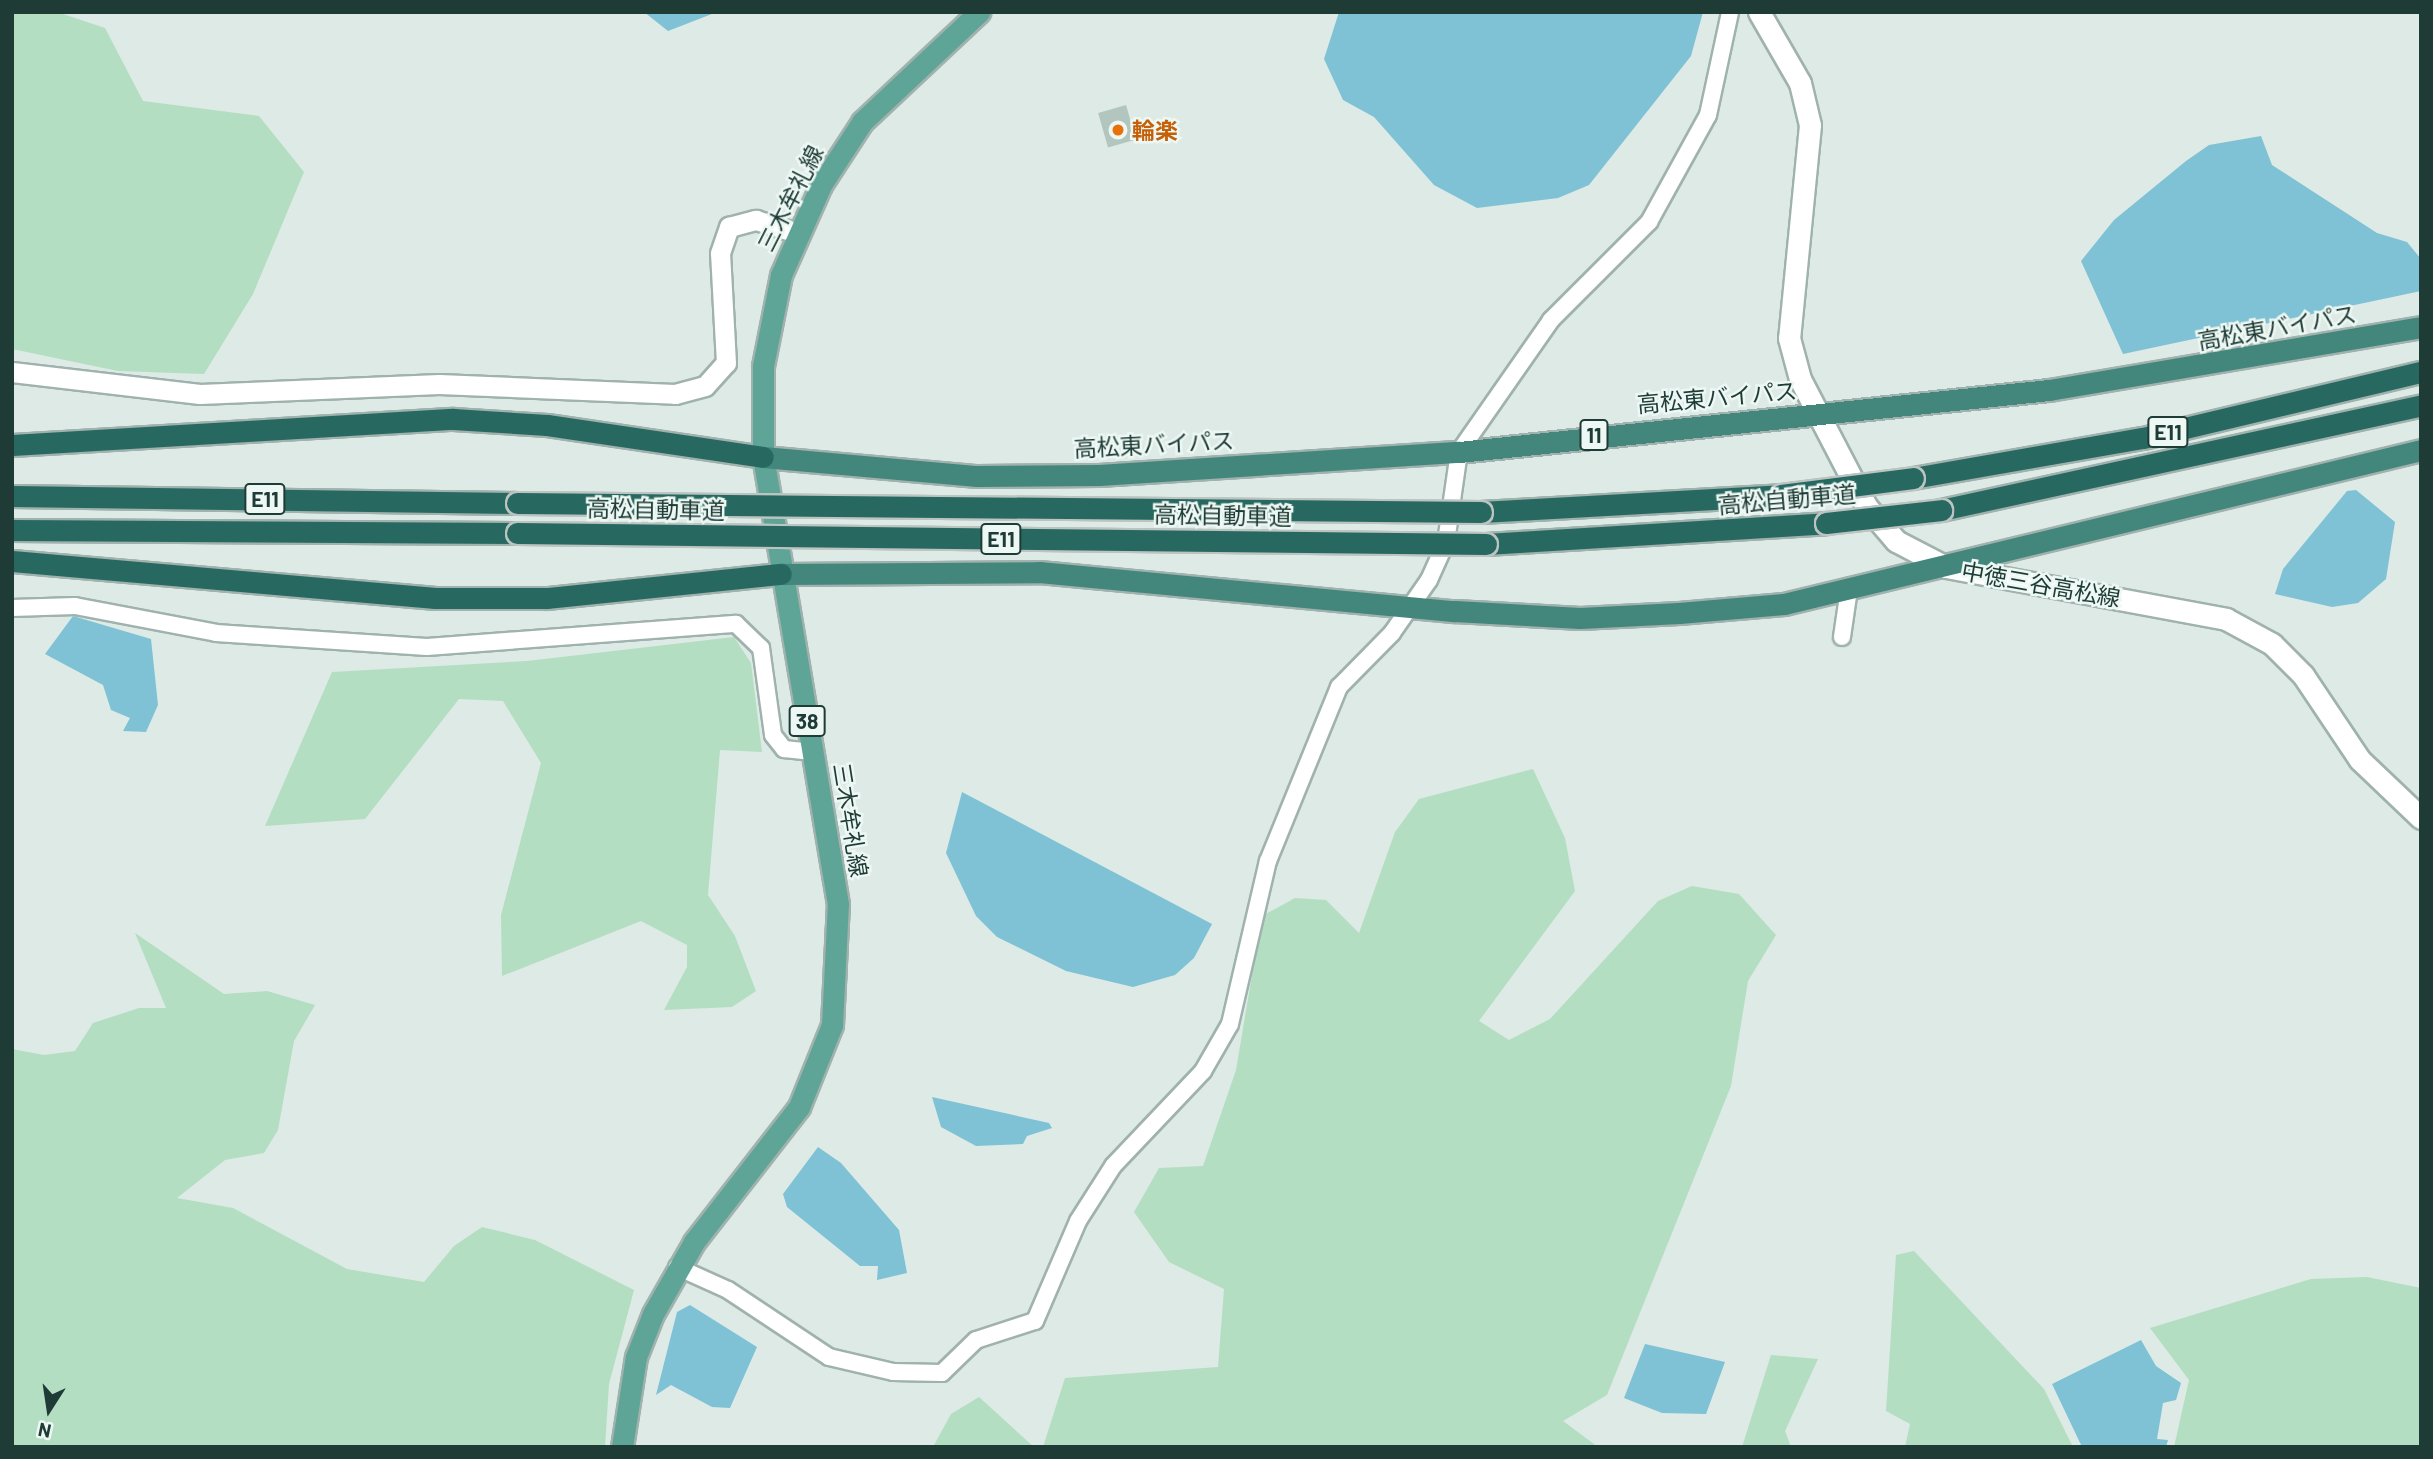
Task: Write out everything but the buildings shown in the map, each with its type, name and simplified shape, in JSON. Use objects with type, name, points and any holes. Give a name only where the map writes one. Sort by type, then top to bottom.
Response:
[{"type":"highway","name":"高松東バイパス","points":[[763,457],[977,476],[1099,475],[1459,452],[2062,388],[2421,327]]},
{"type":"highway","name":"高松自動車道","points":[[12,496],[1481,512],[1781,495],[1913,478],[2143,438],[2421,372]]},
{"type":"highway","name":"高松自動車道","points":[[12,530],[1486,544],[1826,523],[1941,510],[2421,405]]},
{"type":"highway","points":[[12,445],[453,419],[547,425],[763,457]]},
{"type":"highway","points":[[12,561],[435,597],[547,598],[781,573],[1039,572],[1410,606],[1580,618],[1784,604],[2421,450]]},
{"type":"main road","name":"三木牟礼線","points":[[622,1447],[636,1357],[677,1267],[799,1107],[832,1025],[838,904],[763,457],[767,333],[797,233],[862,122],[979,12]]},
{"type":"main road","name":"中徳三谷高松線","points":[[1759,12],[1800,83],[1810,125],[1789,338],[1818,414],[1866,506],[1896,541],[1946,566],[2226,619],[2272,644],[2303,675],[2360,760],[2421,818]]},
{"type":"street","points":[[677,1267],[728,1290],[829,1356],[893,1372],[942,1373],[976,1340],[1034,1321],[1078,1221],[1113,1166],[1203,1071],[1230,1024],[1268,861],[1297,780],[1339,687],[1410,606],[1446,542],[1459,452],[1551,320],[1649,222],[1708,115],[1730,12]]},
{"type":"street","points":[[12,372],[200,394],[439,384],[675,394],[705,386],[726,363],[720,253],[729,227],[756,220],[797,233]]},
{"type":"street","points":[[1842,637],[1849,589]]},
{"type":"street","points":[[12,608],[75,606],[216,633],[427,647],[736,624],[761,648],[773,735],[784,749],[813,752]]},
{"type":"green space","points":[[12,12],[57,12],[105,28],[143,101],[259,116],[304,172],[253,294],[204,374],[118,371],[12,349]]},
{"type":"green space","points":[[734,637],[751,663],[762,752],[720,750],[708,895],[735,936],[756,991],[732,1007],[664,1010],[687,967],[687,945],[641,921],[502,976],[501,915],[541,763],[503,701],[459,699],[365,819],[265,826],[332,672],[527,661]]},
{"type":"green space","points":[[1533,769],[1565,838],[1575,891],[1479,1021],[1509,1040],[1550,1019],[1658,901],[1692,886],[1739,894],[1776,935],[1748,981],[1731,1086],[1607,1395],[1563,1421],[1598,1447],[1043,1447],[1065,1378],[1218,1367],[1224,1289],[1169,1262],[1134,1212],[1159,1168],[1203,1166],[1236,1070],[1262,916],[1295,898],[1326,900],[1359,933],[1395,832],[1419,799]]},
{"type":"green space","points":[[135,933],[224,994],[267,991],[315,1005],[294,1041],[278,1130],[264,1153],[225,1160],[177,1198],[233,1208],[347,1269],[424,1282],[454,1246],[482,1227],[535,1240],[634,1290],[609,1384],[605,1447],[12,1447],[12,1049],[44,1055],[75,1051],[93,1023],[139,1008],[166,1008]]},
{"type":"green space","points":[[1914,1251],[2044,1389],[2073,1447],[1905,1447],[1910,1424],[1886,1411],[1896,1255]]},
{"type":"green space","points":[[2367,1277],[2421,1288],[2421,1447],[2174,1447],[2189,1380],[2150,1328],[2311,1279]]},
{"type":"green space","points":[[1771,1355],[1818,1359],[1785,1431],[1791,1447],[1742,1447]]},
{"type":"green space","points":[[979,1397],[1034,1447],[933,1447],[951,1414]]},
{"type":"water","points":[[644,12],[717,12],[668,31]]},
{"type":"water","points":[[1339,12],[1703,12],[1691,56],[1589,185],[1558,198],[1477,208],[1434,185],[1374,117],[1343,100],[1324,59]]},
{"type":"water","points":[[2261,136],[2272,165],[2377,233],[2407,242],[2421,259],[2421,291],[2123,354],[2081,261],[2114,220],[2209,145]]},
{"type":"water","points":[[2356,490],[2395,522],[2386,579],[2358,603],[2332,607],[2275,594],[2283,569],[2347,491]]},
{"type":"water","points":[[73,616],[151,639],[158,705],[146,732],[123,731],[130,718],[111,710],[103,685],[45,654]]},
{"type":"water","points":[[962,792],[1212,924],[1194,958],[1175,975],[1133,987],[1066,971],[997,937],[976,916],[946,853]]},
{"type":"water","points":[[932,1097],[1049,1123],[1052,1128],[1027,1136],[1023,1144],[976,1146],[941,1127]]},
{"type":"water","points":[[818,1147],[841,1163],[899,1230],[907,1273],[877,1280],[878,1266],[860,1266],[787,1207],[783,1194]]},
{"type":"water","points":[[690,1305],[757,1347],[730,1408],[712,1407],[671,1385],[656,1395],[677,1312]]},
{"type":"water","points":[[2141,1340],[2156,1366],[2181,1383],[2176,1400],[2163,1403],[2157,1439],[2168,1440],[2166,1447],[2082,1447],[2052,1384]]},
{"type":"water","points":[[1645,1344],[1725,1362],[1706,1414],[1662,1413],[1624,1398]]},
{"type":"place","name":"輪楽","points":[[1118,130]]}]
